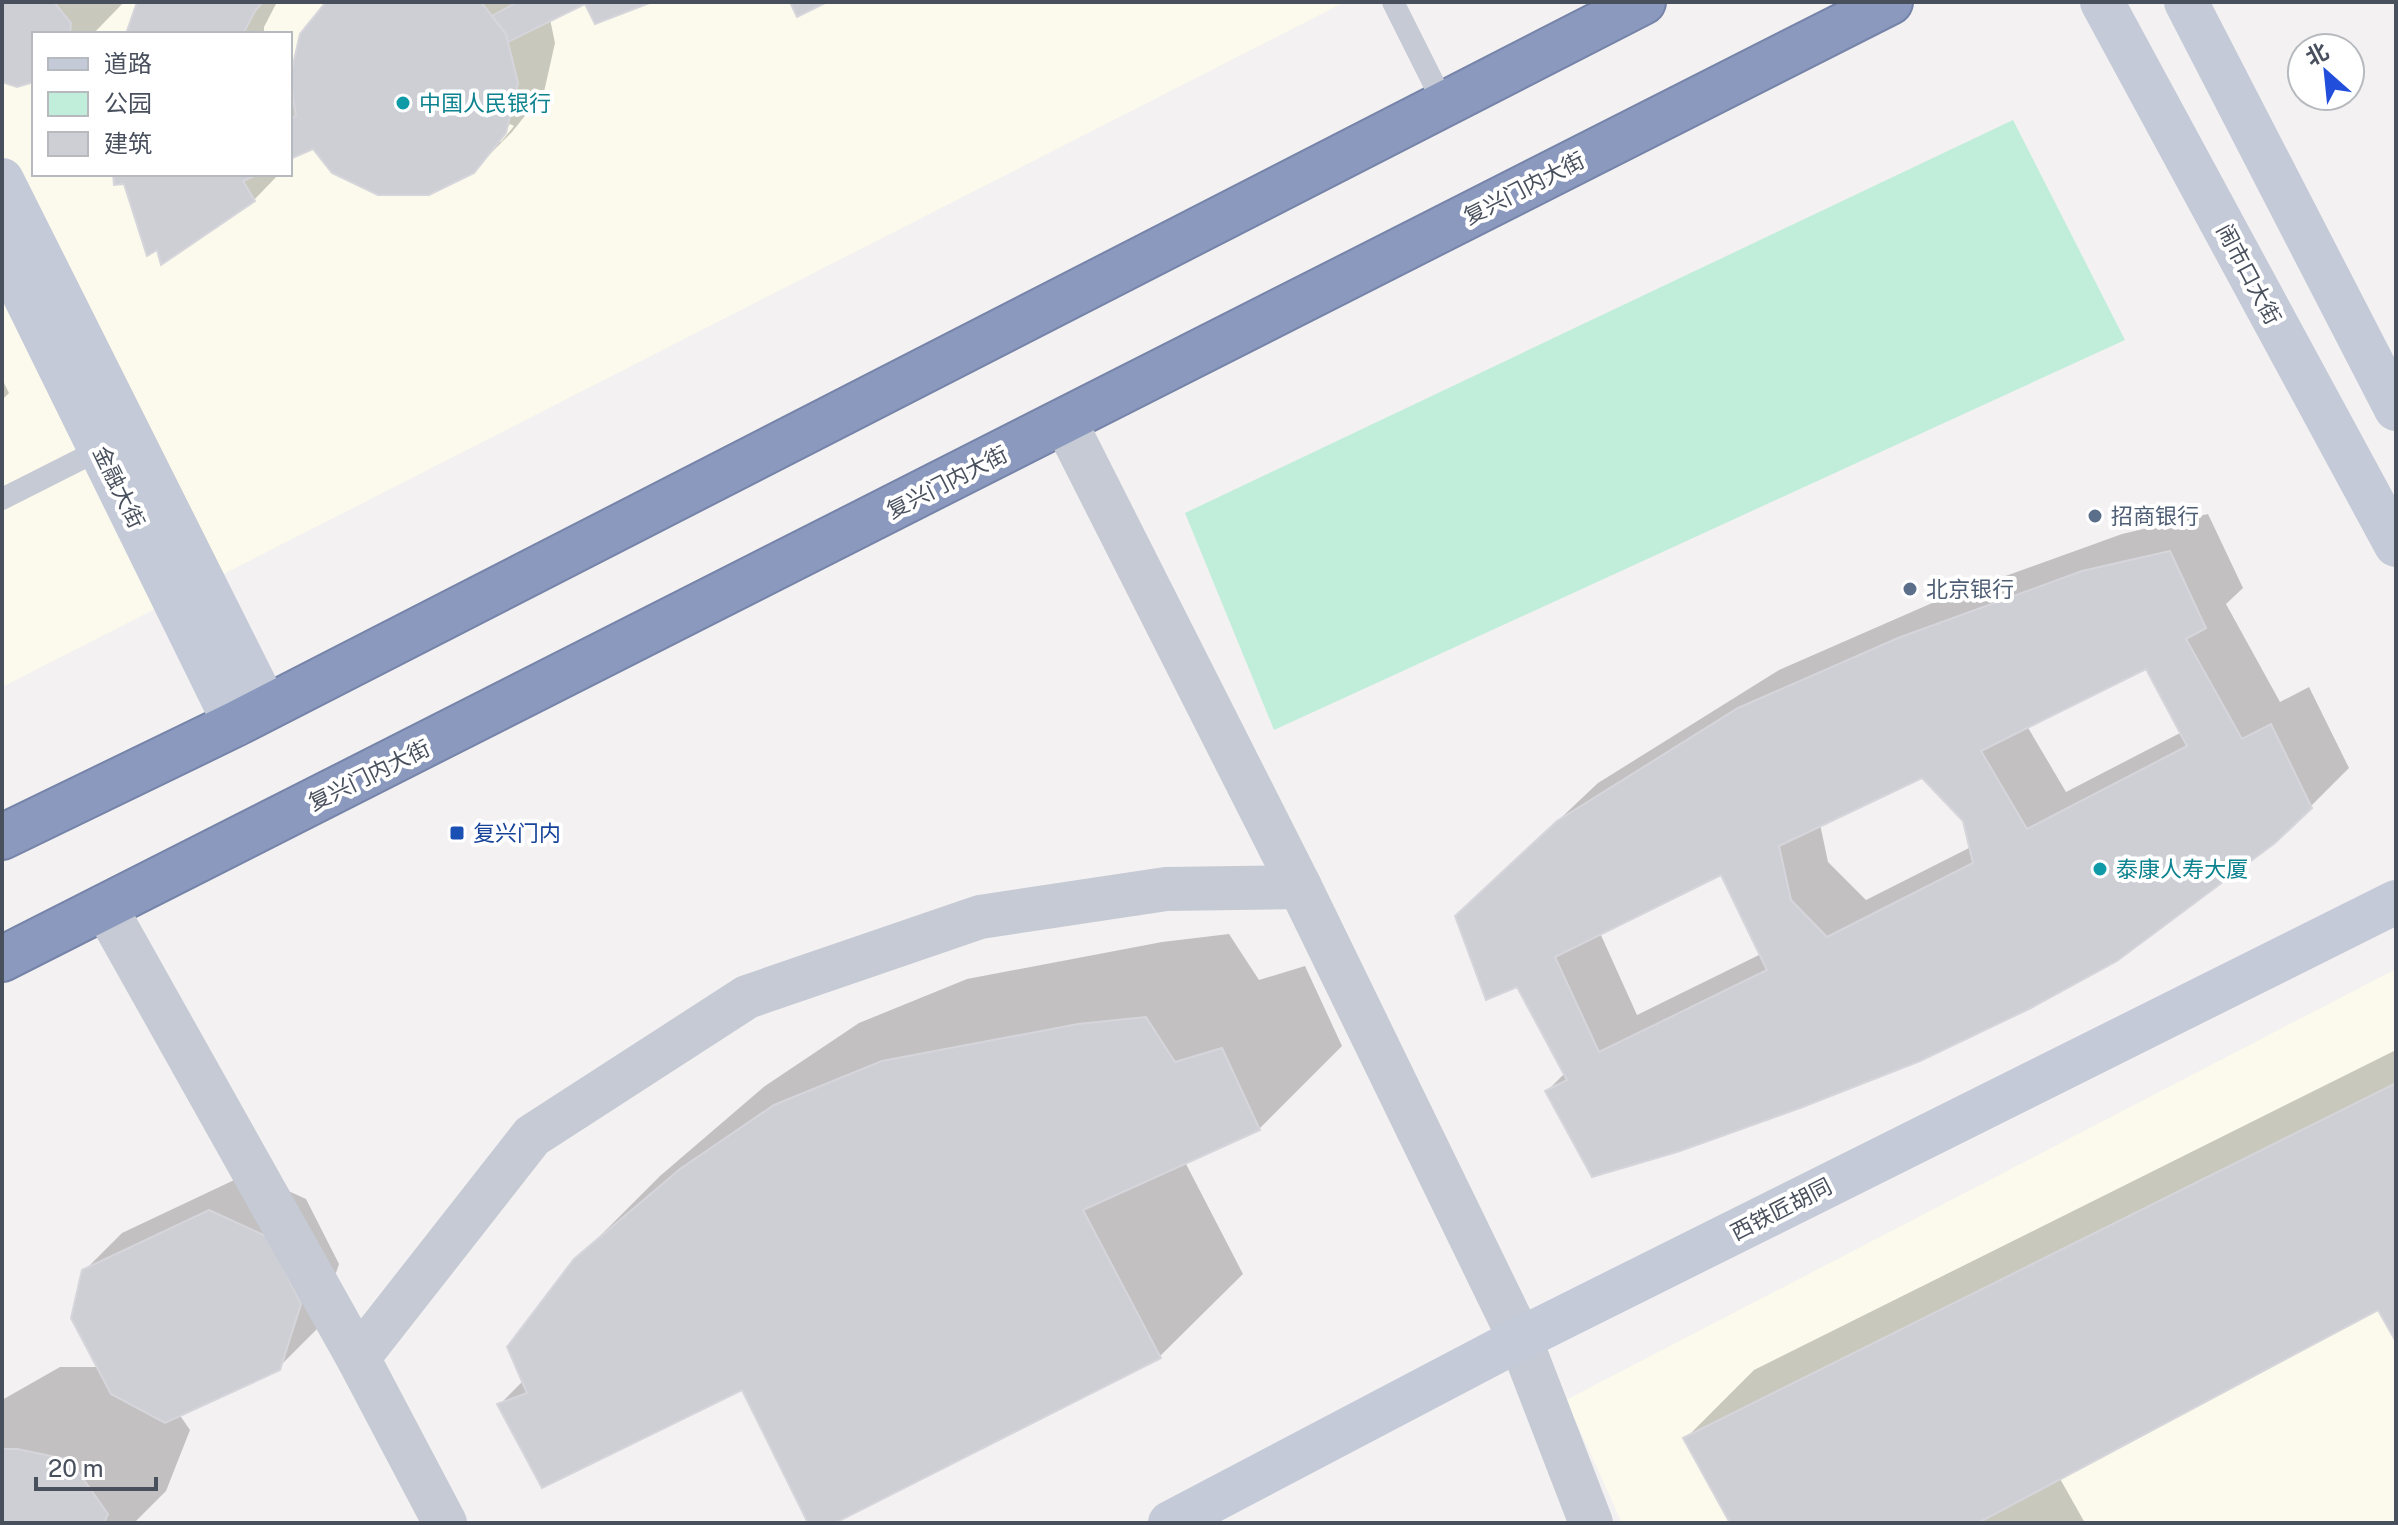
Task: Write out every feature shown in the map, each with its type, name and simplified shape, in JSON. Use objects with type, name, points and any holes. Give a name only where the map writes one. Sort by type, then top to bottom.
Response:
[{"type":"highway","points":[[2,837],[251,715],[1643,2]]},
{"type":"highway","name":"复兴门内大街","points":[[2,959],[1890,2]]},
{"type":"main road","name":"闹市口大街","points":[[2102,2],[2396,545]]},
{"type":"main road","points":[[2186,2],[2396,409]]},
{"type":"main road","points":[[2,180],[251,715]]},
{"type":"main road","name":"金融大街","points":[[2,250],[165,584],[251,715]]},
{"type":"main road","name":"西铁匠胡同","points":[[1170,1523],[1520,1339],[2396,902]]},
{"type":"street","points":[[1065,422],[1300,887],[1520,1339],[1591,1523]]},
{"type":"street","points":[[358,1358],[532,1136],[747,997],[980,917],[1166,889],[1300,887]]},
{"type":"street","points":[[105,907],[358,1358],[445,1523]]},
{"type":"lane","points":[[1393,2],[1444,104]]},
{"type":"lane","points":[[2,499],[101,449]]},
{"type":"shaded area","points":[[2,2],[1345,2],[2,687]]},
{"type":"shaded area","points":[[2396,969],[2396,1523],[1622,1523],[1566,1400]]},
{"type":"green space","points":[[2013,120],[2125,340],[1274,730],[1185,513]]},
{"type":"building","points":[[2,2],[54,2],[71,23],[70,32],[32,32],[32,83],[17,87],[2,82]]},
{"type":"building","points":[[137,2],[263,2],[244,32],[127,32]]},
{"type":"building","name":"中国人民银行","points":[[326,2],[481,2],[506,34],[518,83],[506,133],[474,173],[429,195],[378,195],[332,173],[313,149],[292,158],[292,118],[296,116],[292,69],[300,34]]},
{"type":"building","points":[[517,2],[585,4],[508,42],[506,34],[492,16]]},
{"type":"building","points":[[584,2],[652,2],[595,24]]},
{"type":"building","points":[[790,2],[827,2],[797,17]]},
{"type":"building","points":[[113,176],[254,176],[243,181],[255,201],[161,265],[157,250],[147,256],[124,184],[114,185]]},
{"type":"building","name":"泰康人寿大厦","points":[[2170,551],[2206,628],[2186,639],[2242,739],[2271,724],[2312,808],[2275,843],[2117,961],[2031,1008],[1920,1061],[1800,1108],[1680,1151],[1592,1177],[1545,1091],[1567,1080],[1517,987],[1486,1000],[1455,916],[1557,821],[1738,708],[1898,638],[2082,571]],"holes":[[[2146,669],[2187,746],[2027,829],[1981,751]],[[1922,778],[1963,821],[1973,863],[1827,937],[1791,900],[1779,846]],[[1721,875],[1767,970],[1599,1052],[1555,957]]]},
{"type":"building","points":[[1146,1017],[1175,1062],[1222,1048],[1260,1130],[1083,1210],[1161,1358],[835,1523],[808,1523],[742,1390],[542,1488],[497,1404],[527,1393],[507,1347],[574,1259],[680,1169],[774,1105],[882,1061],[1078,1024]]},
{"type":"building","points":[[2396,1083],[2396,1342],[2378,1310],[1978,1523],[1730,1523],[1683,1438]]},
{"type":"building","points":[[209,1210],[268,1237],[301,1304],[280,1370],[165,1423],[111,1394],[71,1318],[82,1270]]},
{"type":"building","points":[[2,1449],[70,1460],[108,1514],[104,1523],[2,1523]]},
{"type":"place","name":"中国人民银行","points":[[403,103]]},
{"type":"place","name":"招商银行","points":[[2095,516]]},
{"type":"place","name":"北京银行","points":[[1910,589]]},
{"type":"place","name":"复兴门内","points":[[457,833]]},
{"type":"place","name":"泰康人寿大厦","points":[[2100,869]]}]
